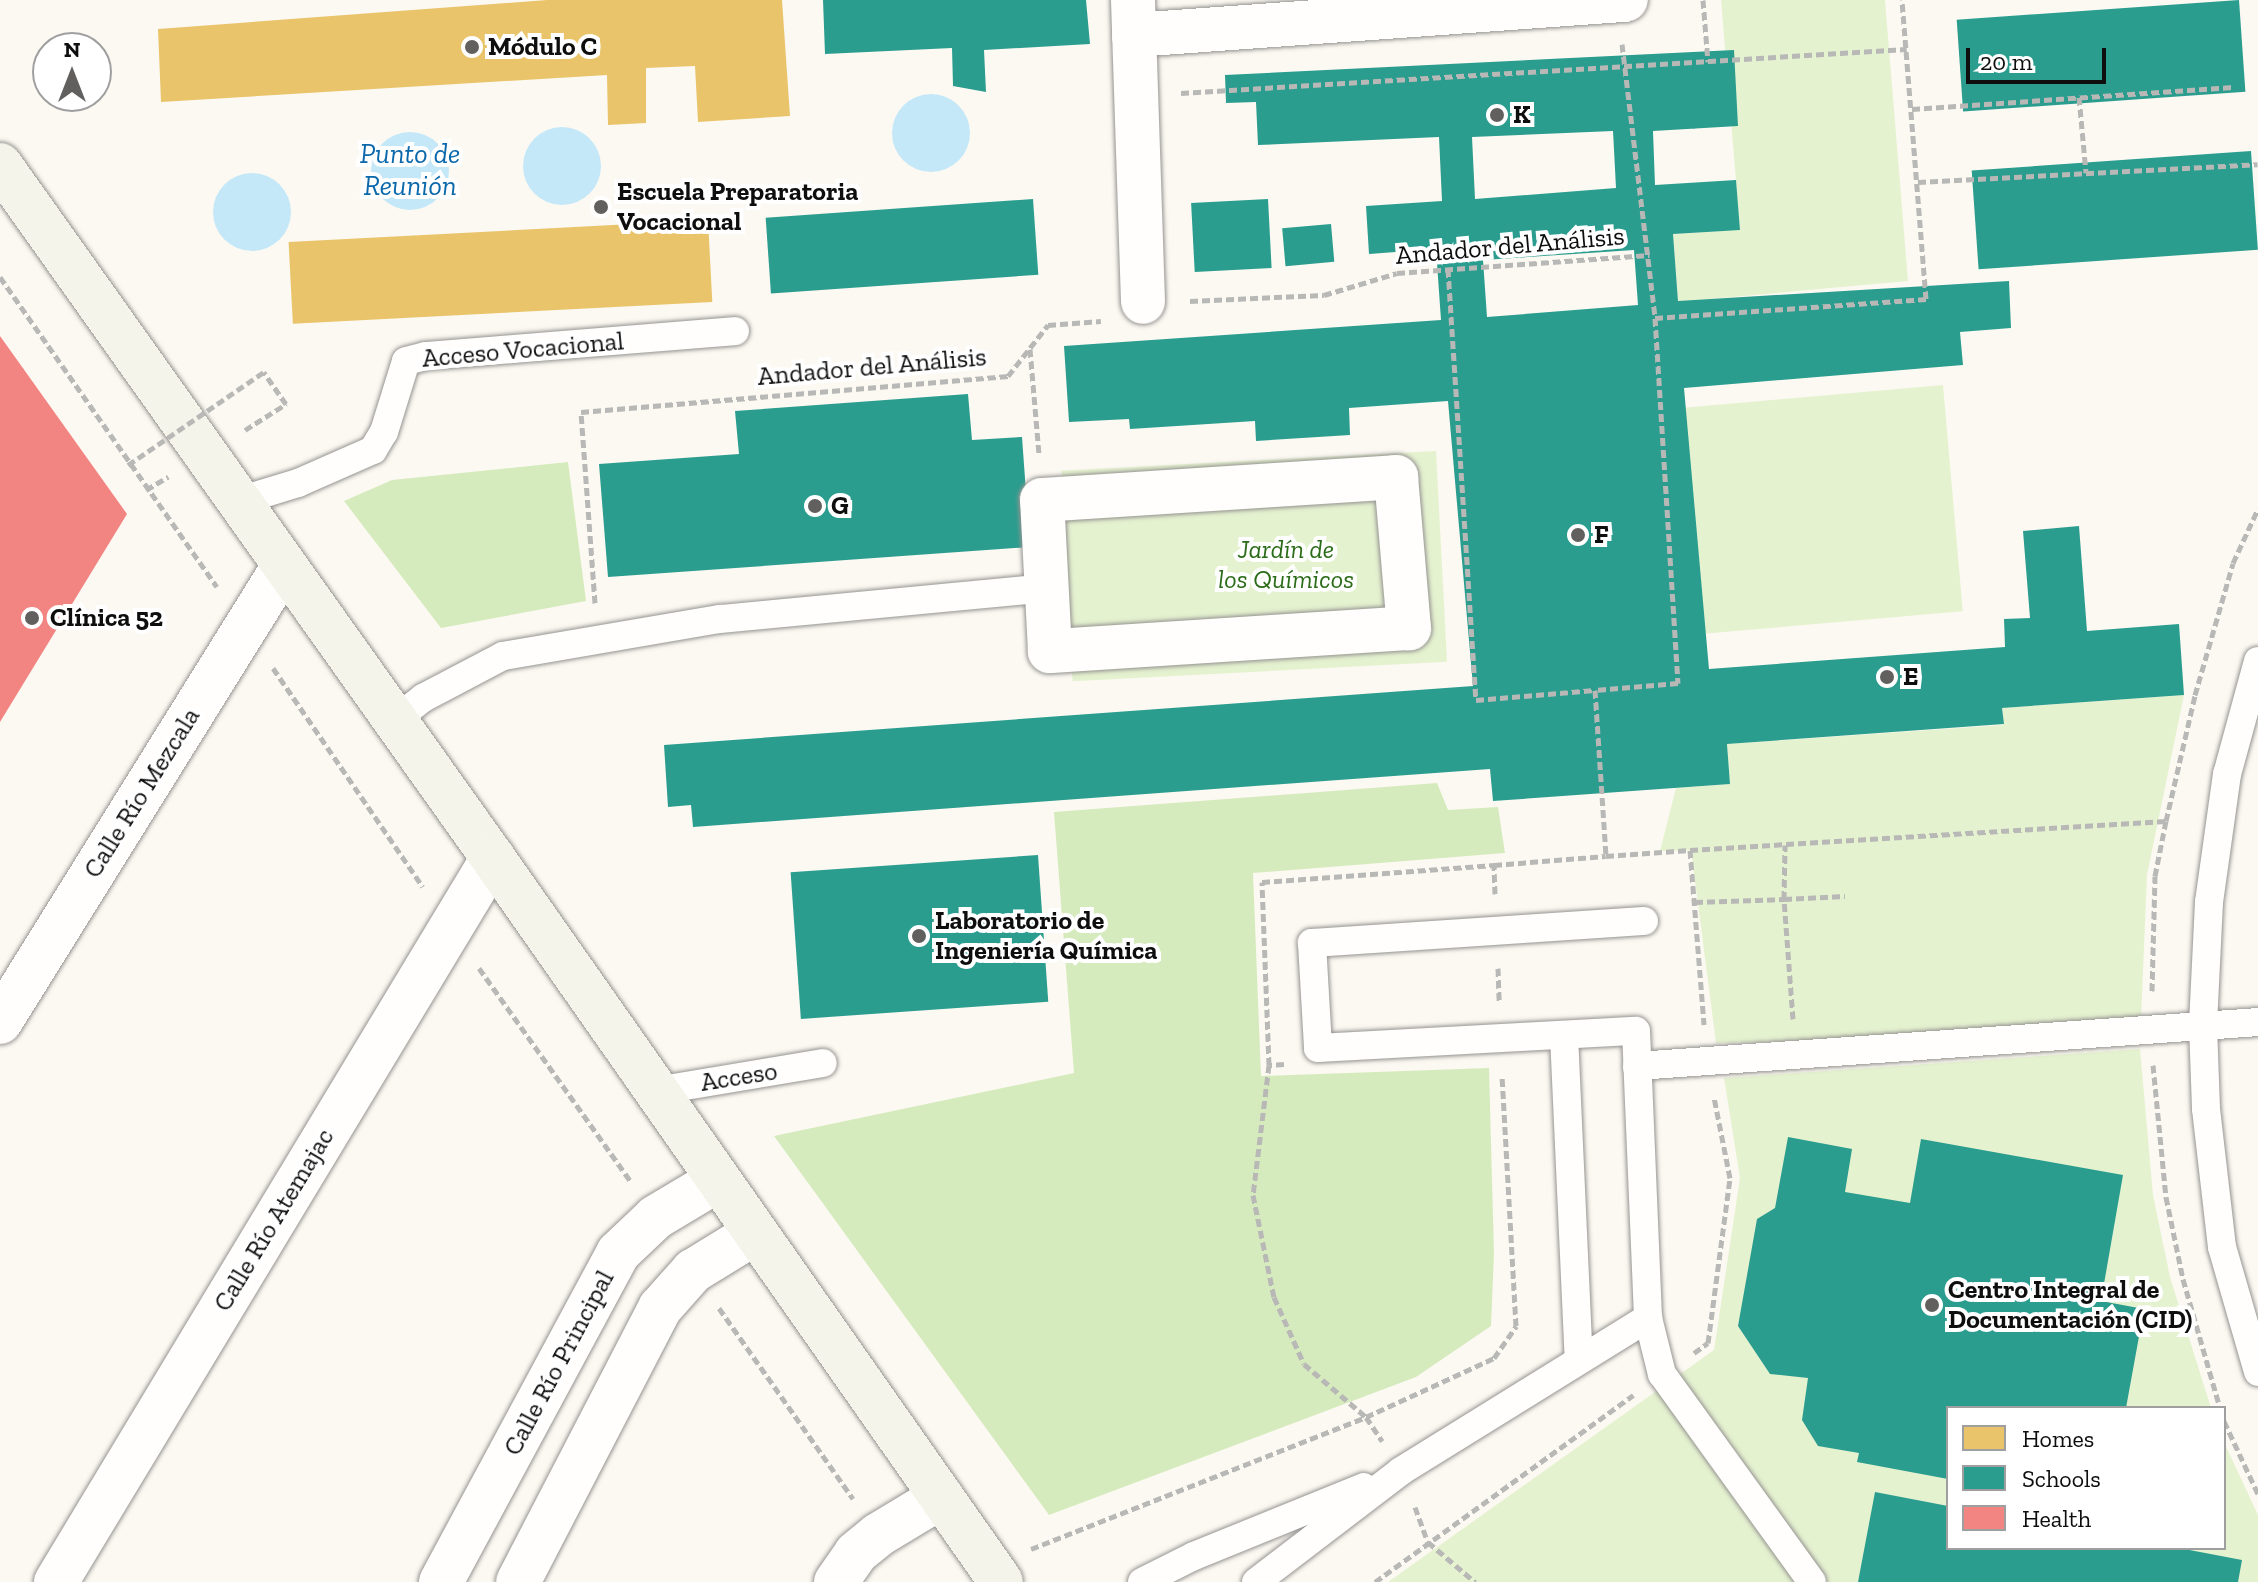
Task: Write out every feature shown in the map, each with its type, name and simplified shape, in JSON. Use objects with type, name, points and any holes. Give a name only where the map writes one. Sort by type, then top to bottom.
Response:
[{"type":"main road","points":[[0,165],[493,858],[995,1574]]},
{"type":"street","points":[[1143,302],[1133,18],[1626,0]]},
{"type":"street","points":[[1396,477],[1409,628],[1050,651],[1045,588],[1042,500],[1396,477]]},
{"type":"street","name":"Calle Río Mezcala","points":[[0,1022],[284,566]]},
{"type":"street","name":"Calle Río Atemajac","points":[[56,1582],[493,858]]},
{"type":"street","name":"Calle Río Principal","points":[[441,1582],[618,1253],[656,1217],[718,1180]]},
{"type":"street","points":[[518,1582],[660,1308],[693,1271],[755,1233]]},
{"type":"street","points":[[836,1582],[856,1553],[878,1535],[941,1497]]},
{"type":"lane","name":"Acceso Vocacional","points":[[239,501],[298,483],[373,450],[384,432],[406,361],[426,356],[735,331]]},
{"type":"lane","points":[[395,720],[423,698],[503,656],[720,619],[1045,588]]},
{"type":"lane","points":[[2258,661],[2227,774],[2209,902],[2203,1026],[2206,1109],[2222,1247],[2258,1372]]},
{"type":"lane","points":[[1644,921],[1312,943],[1318,1048],[1636,1031],[1648,1318],[1662,1374],[1812,1582]]},
{"type":"lane","points":[[1637,1066],[2258,1022]]},
{"type":"lane","points":[[1564,1035],[1579,1360]]},
{"type":"lane","name":"Acceso","points":[[656,1091],[823,1063]]},
{"type":"lane","points":[[1256,1582],[1401,1471],[1648,1318]]},
{"type":"lane","points":[[1142,1582],[1194,1556],[1401,1471]]},
{"type":"path","points":[[1703,0],[1708,62]]},
{"type":"path","points":[[1655,318],[1926,299],[1902,0]]},
{"type":"path","points":[[1448,269],[1476,700],[1678,683],[1655,318],[1617,1]]},
{"type":"path","points":[[1136,96],[1907,49]]},
{"type":"path","points":[[1912,109],[2233,87]]},
{"type":"path","points":[[2079,97],[2086,173]]},
{"type":"path","points":[[1918,182],[2258,164]]},
{"type":"path","name":"Andador del Análisis","points":[[598,639],[581,412],[1008,376],[1048,325],[1113,320],[1143,302],[1324,295],[1397,273],[1649,255]]},
{"type":"path","points":[[1030,347],[1042,500]]},
{"type":"path","points":[[128,465],[264,372],[286,404],[206,454]]},
{"type":"path","points":[[1595,690],[1603,795]]},
{"type":"path","points":[[1690,850],[2166,821]]},
{"type":"path","points":[[1785,845],[1784,899],[1796,1054]]},
{"type":"path","points":[[995,1574],[1366,1417],[1494,1358],[1516,1326],[1494,865],[1606,856]]},
{"type":"path","points":[[1695,902],[1845,896]]},
{"type":"path","points":[[1269,1065],[1253,1195],[1274,1297],[1304,1364],[1366,1417]]},
{"type":"path","points":[[2226,1425],[2258,1494]]},
{"type":"path","points":[[1428,1542],[1475,1582]]},
{"type":"green space","points":[[1721,0],[1885,0],[1908,281],[1678,302],[1673,234],[1740,229]]},
{"type":"green space","points":[[1943,385],[1963,611],[1698,634],[1678,408]]},
{"type":"green space","name":"Jardín de los Químicos","points":[[1436,451],[1447,662],[1073,681],[1062,471]]},
{"type":"green space","points":[[568,462],[586,601],[441,628],[344,501],[392,480]]},
{"type":"green space","points":[[2184,695],[2147,875],[2141,1020],[1802,1041],[1716,1043],[1691,850],[1660,851],[1676,788],[1730,784],[1727,744],[2003,725],[2002,708]]},
{"type":"green space","points":[[1437,783],[1448,810],[1498,807],[1505,853],[1253,873],[1261,1076],[1489,1068],[1494,1254],[1491,1326],[1416,1377],[1049,1515],[774,1136],[1074,1073],[1054,812]]},
{"type":"green space","points":[[2140,1049],[2153,1195],[2170,1277],[2210,1406],[1946,1406],[1946,1550],[2226,1550],[2226,1446],[2258,1515],[2258,1582],[1388,1582],[1714,1350],[1740,1178],[1724,1078]]},
{"type":"water","points":[[931,94],[946,97],[959,105],[967,118],[970,133],[967,148],[959,161],[946,169],[931,172],[916,169],[903,161],[895,148],[892,133],[895,118],[903,105],[916,97]]},
{"type":"water","name":"Punto de Reunión","points":[[562,127],[577,130],[590,138],[598,151],[601,166],[598,181],[590,194],[577,202],[562,205],[547,202],[534,194],[526,181],[523,166],[526,151],[534,138],[547,130]]},
{"type":"water","name":"Punto de Reunión","points":[[410,132],[425,135],[438,143],[446,156],[449,171],[446,186],[438,199],[425,207],[410,210],[395,207],[382,199],[374,186],[371,171],[374,156],[382,143],[395,135]]},
{"type":"water","name":"Punto de Reunión","points":[[252,173],[267,176],[280,184],[288,197],[291,212],[288,227],[280,240],[267,248],[252,251],[237,248],[224,240],[216,227],[213,212],[216,197],[224,184],[237,176]]},
{"type":"building: Homes","name":"Módulo C","points":[[547,0],[782,0],[790,116],[698,122],[695,66],[646,68],[646,123],[608,125],[607,75],[161,102],[158,29]]},
{"type":"building: Homes","points":[[708,220],[712,302],[293,324],[289,242]]},
{"type":"building: Schools","points":[[823,0],[1086,0],[1090,44],[984,50],[986,92],[953,86],[952,48],[825,54]]},
{"type":"building: Schools","points":[[2239,0],[2245,92],[1963,112],[1957,20]]},
{"type":"building: Schools","points":[[1734,50],[1738,126],[1653,131],[1655,185],[1736,180],[1740,230],[1673,234],[1678,301],[2009,281],[2011,328],[1960,332],[1963,365],[1684,388],[1709,669],[2005,647],[2004,619],[2030,618],[2023,531],[2079,526],[2087,631],[2179,624],[2184,695],[2002,708],[2004,724],[1727,744],[1730,784],[1493,801],[1490,769],[693,827],[691,805],[668,807],[664,745],[1473,686],[1448,401],[1349,408],[1350,435],[1256,441],[1255,421],[1130,429],[1129,419],[1069,422],[1064,346],[1441,320],[1436,249],[1369,254],[1366,206],[1442,201],[1439,137],[1258,145],[1256,102],[1226,103],[1225,75]],"holes":[[[1613,131],[1616,188],[1475,199],[1472,137]],[[1634,250],[1638,305],[1487,317],[1483,260]]]},
{"type":"building: Schools","points":[[2251,151],[2258,250],[1979,269],[1972,171]]},
{"type":"building: Schools","points":[[1033,199],[1038,275],[771,294],[766,218]]},
{"type":"building: Schools","points":[[1268,199],[1272,268],[1195,272],[1191,203]]},
{"type":"building: Schools","points":[[1331,224],[1334,262],[1285,266],[1282,228]]},
{"type":"building: Schools","name":"G","points":[[968,394],[972,440],[1022,437],[1030,547],[608,577],[599,464],[739,454],[735,411]]},
{"type":"building: Schools","name":"Laboratorio de Ingeniería Química","points":[[1038,855],[1048,1002],[801,1019],[791,872]]},
{"type":"building: Schools","name":"Centro Integral de Documentación (CID)","points":[[1788,1137],[1852,1149],[1845,1192],[1910,1203],[1921,1139],[2123,1175],[2101,1301],[2144,1309],[2126,1406],[1946,1406],[1946,1479],[1857,1462],[1859,1453],[1818,1446],[1802,1420],[1808,1378],[1770,1374],[1738,1326],[1757,1219],[1775,1208]]},
{"type":"building: Schools","points":[[1875,1492],[1946,1506],[1946,1550],[2190,1550],[2242,1560],[2238,1582],[1858,1582]]},
{"type":"building: Health","name":"Clínica 52","points":[[0,336],[127,514],[0,722]]},
{"type":"place","name":"Módulo C","points":[[472,47]]},
{"type":"place","name":"K","points":[[1497,115]]},
{"type":"place","name":"Escuela Preparatoria Vocacional","points":[[601,207]]},
{"type":"place","name":"G","points":[[815,506]]},
{"type":"place","name":"F","points":[[1578,535]]},
{"type":"place","name":"Clínica 52","points":[[32,618]]},
{"type":"place","name":"E","points":[[1887,677]]},
{"type":"place","name":"Laboratorio de Ingeniería Química","points":[[919,936]]},
{"type":"place","name":"Centro Integral de Documentación (CID)","points":[[1932,1305]]}]
